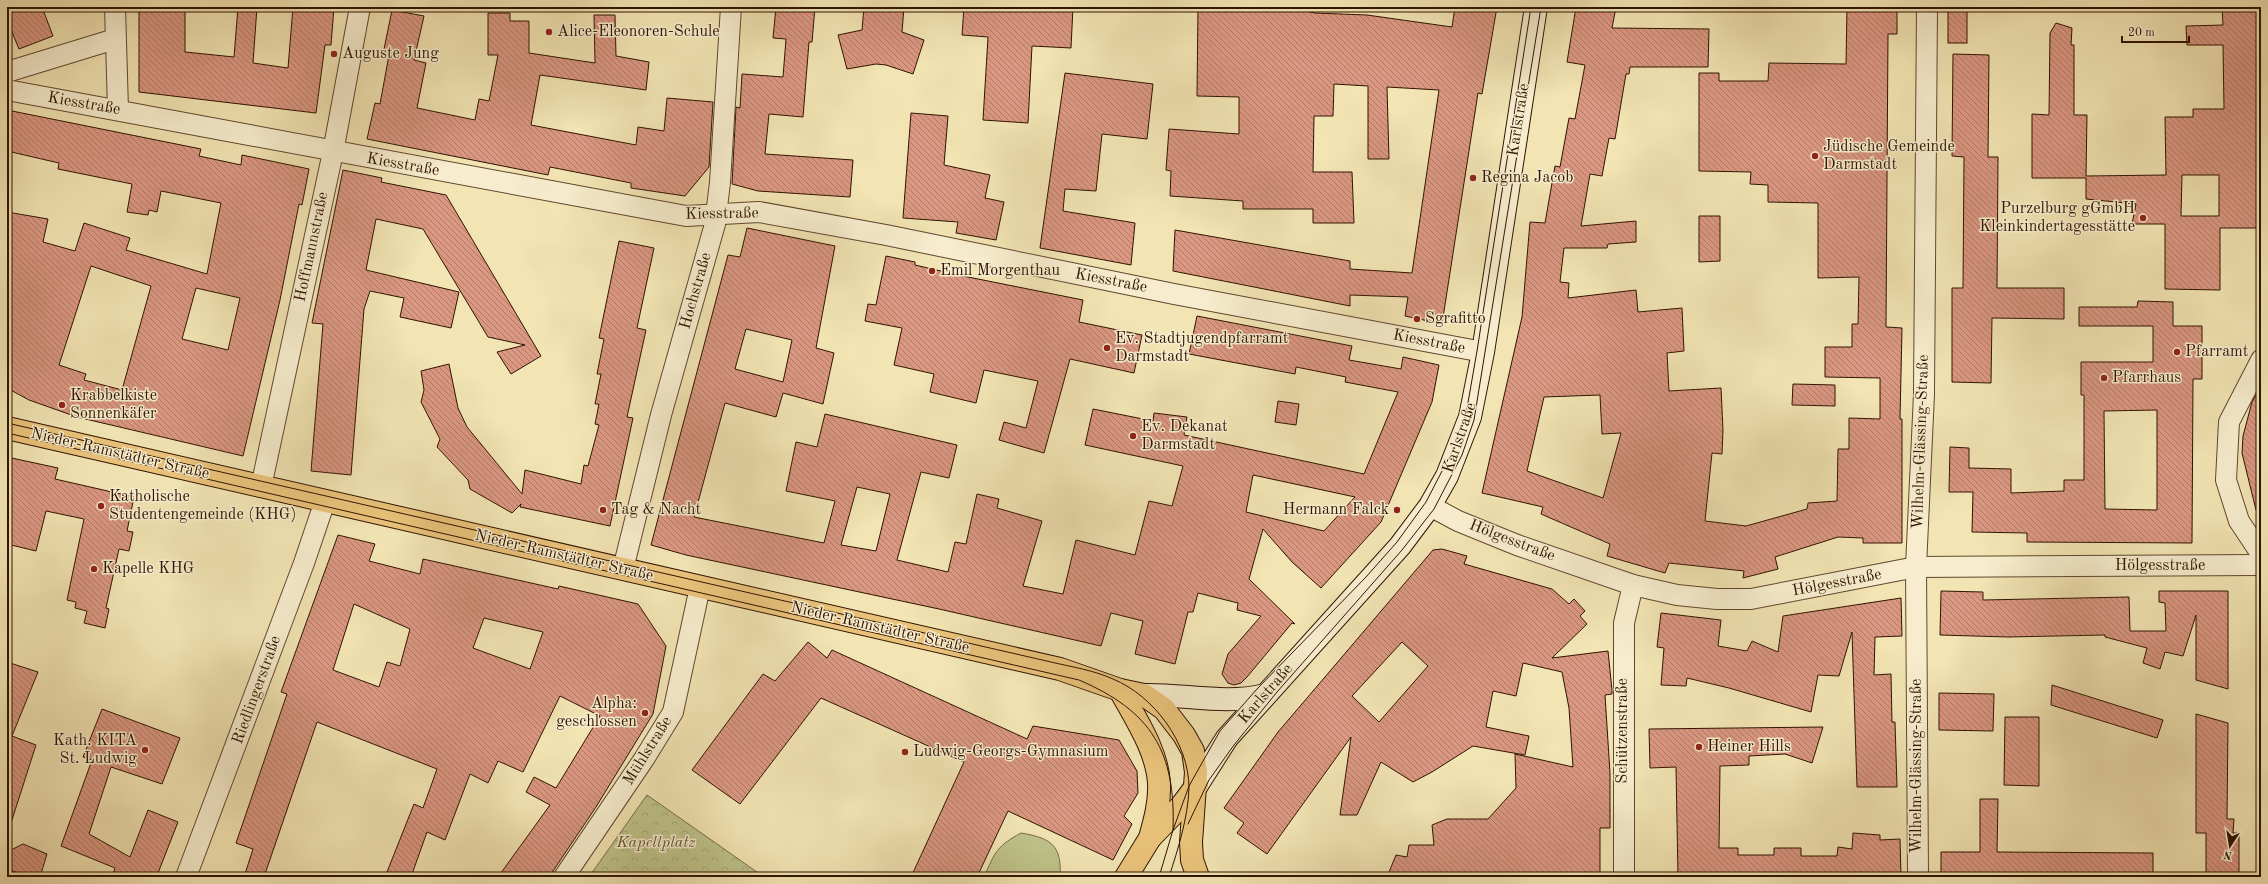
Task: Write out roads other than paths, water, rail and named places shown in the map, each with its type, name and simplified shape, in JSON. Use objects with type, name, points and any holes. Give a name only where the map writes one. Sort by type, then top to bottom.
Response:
[{"type":"main road","name":"Karlstraße","points":[[1126,877],[1150,838],[1182,805],[1197,785],[1227,738],[1400,546],[1430,506],[1447,476],[1470,417],[1483,352],[1536,7]]},
{"type":"main road","name":"Nieder-Ramstädter Straße","points":[[7,428],[1060,669],[1120,690],[1144,694],[1170,694],[1247,700],[1265,695]]},
{"type":"main road","points":[[1120,690],[1146,740],[1159,783],[1158,809],[1150,838]]},
{"type":"main road","name":"Nieder-Ramstädter Straße","points":[[1144,694],[1164,708],[1184,735],[1193,751],[1197,785]]},
{"type":"main road","name":"Karlstraße","points":[[1197,785],[1191,842],[1192,860],[1198,876]]},
{"type":"street","points":[[116,7],[115,39],[118,110]]},
{"type":"street","name":"Hoffmannstraße","points":[[261,487],[333,152],[360,7]]},
{"type":"street","name":"Hochstraße","points":[[623,569],[661,415],[717,214],[731,7]]},
{"type":"street","name":"Wilhelm-Glässing-Straße","points":[[1918,877],[1916,567],[1924,394],[1927,7]]},
{"type":"street","points":[[7,72],[115,39]]},
{"type":"street","name":"Kiesstraße","points":[[7,90],[333,152],[686,216],[758,212],[868,232],[1174,294],[1483,352]]},
{"type":"street","points":[[2261,360],[2229,422],[2226,480],[2239,521],[2261,554]]},
{"type":"street","name":"Riedlingerstraße","points":[[186,877],[304,563],[325,501]]},
{"type":"street","name":"Hölgesstraße","points":[[1430,506],[1458,521],[1516,545],[1632,585],[1685,596],[1717,599],[1752,600],[1916,567],[2261,565]]},
{"type":"street","name":"Schützenstraße","points":[[1624,877],[1624,623],[1632,585]]},
{"type":"street","name":"Mühlstraße","points":[[564,877],[644,760],[673,712],[700,587]]},
{"type":"tram line","points":[[1159,877],[1173,830],[1189,786],[1220,731],[1257,689],[1366,577],[1397,542],[1426,502],[1455,446],[1466,414],[1477,351],[1531,7]]},
{"type":"tram line","points":[[1188,824],[1209,780],[1234,745],[1277,692],[1402,550],[1434,509],[1462,455],[1474,420],[1541,7]]},
{"type":"tram line","points":[[7,423],[1075,667],[1113,679],[1128,687],[1155,709],[1176,738],[1183,754],[1189,788],[1187,811],[1176,856],[1169,877]]},
{"type":"tram line","points":[[7,433],[1079,680],[1104,692],[1124,705],[1141,720],[1154,737],[1164,756],[1170,778],[1173,802],[1173,830]]},
{"type":"place","name":"Alice-Eleonoren-Schule","points":[[549,32]]},
{"type":"place","name":"Auguste Jung","points":[[334,54]]},
{"type":"place","name":"Jüdische Gemeinde Darmstadt","points":[[1815,156]]},
{"type":"place","name":"Regina Jacob","points":[[1473,178]]},
{"type":"place","name":"Purzelburg gGmbH Kleinkindertagesstätte","points":[[2143,218]]},
{"type":"place","name":"Emil Morgenthau","points":[[932,271]]},
{"type":"place","name":"Sgrafitto","points":[[1417,319]]},
{"type":"place","name":"Ev. Stadtjugendpfarramt Darmstadt","points":[[1107,348]]},
{"type":"place","name":"Pfarramt","points":[[2177,352]]},
{"type":"place","name":"Pfarrhaus","points":[[2104,378]]},
{"type":"place","name":"Krabbelkiste Sonnenkäfer","points":[[62,405]]},
{"type":"place","name":"Ev. Dekanat Darmstadt","points":[[1133,436]]},
{"type":"place","name":"Katholische Studentengemeinde (KHG)","points":[[101,506]]},
{"type":"place","name":"Tag & Nacht","points":[[603,510]]},
{"type":"place","name":"Hermann Falck","points":[[1397,510]]},
{"type":"place","name":"Kapelle KHG","points":[[94,569]]},
{"type":"place","name":"Alpha: geschlossen","points":[[645,713]]},
{"type":"place","name":"Heiner Hills","points":[[1699,747]]},
{"type":"place","name":"Kath. KITA St. Ludwig","points":[[145,750]]},
{"type":"place","name":"Ludwig-Georgs-Gymnasium","points":[[905,752]]},
{"type":"park label","name":"Kapellplatz","points":[[656,843]]}]
